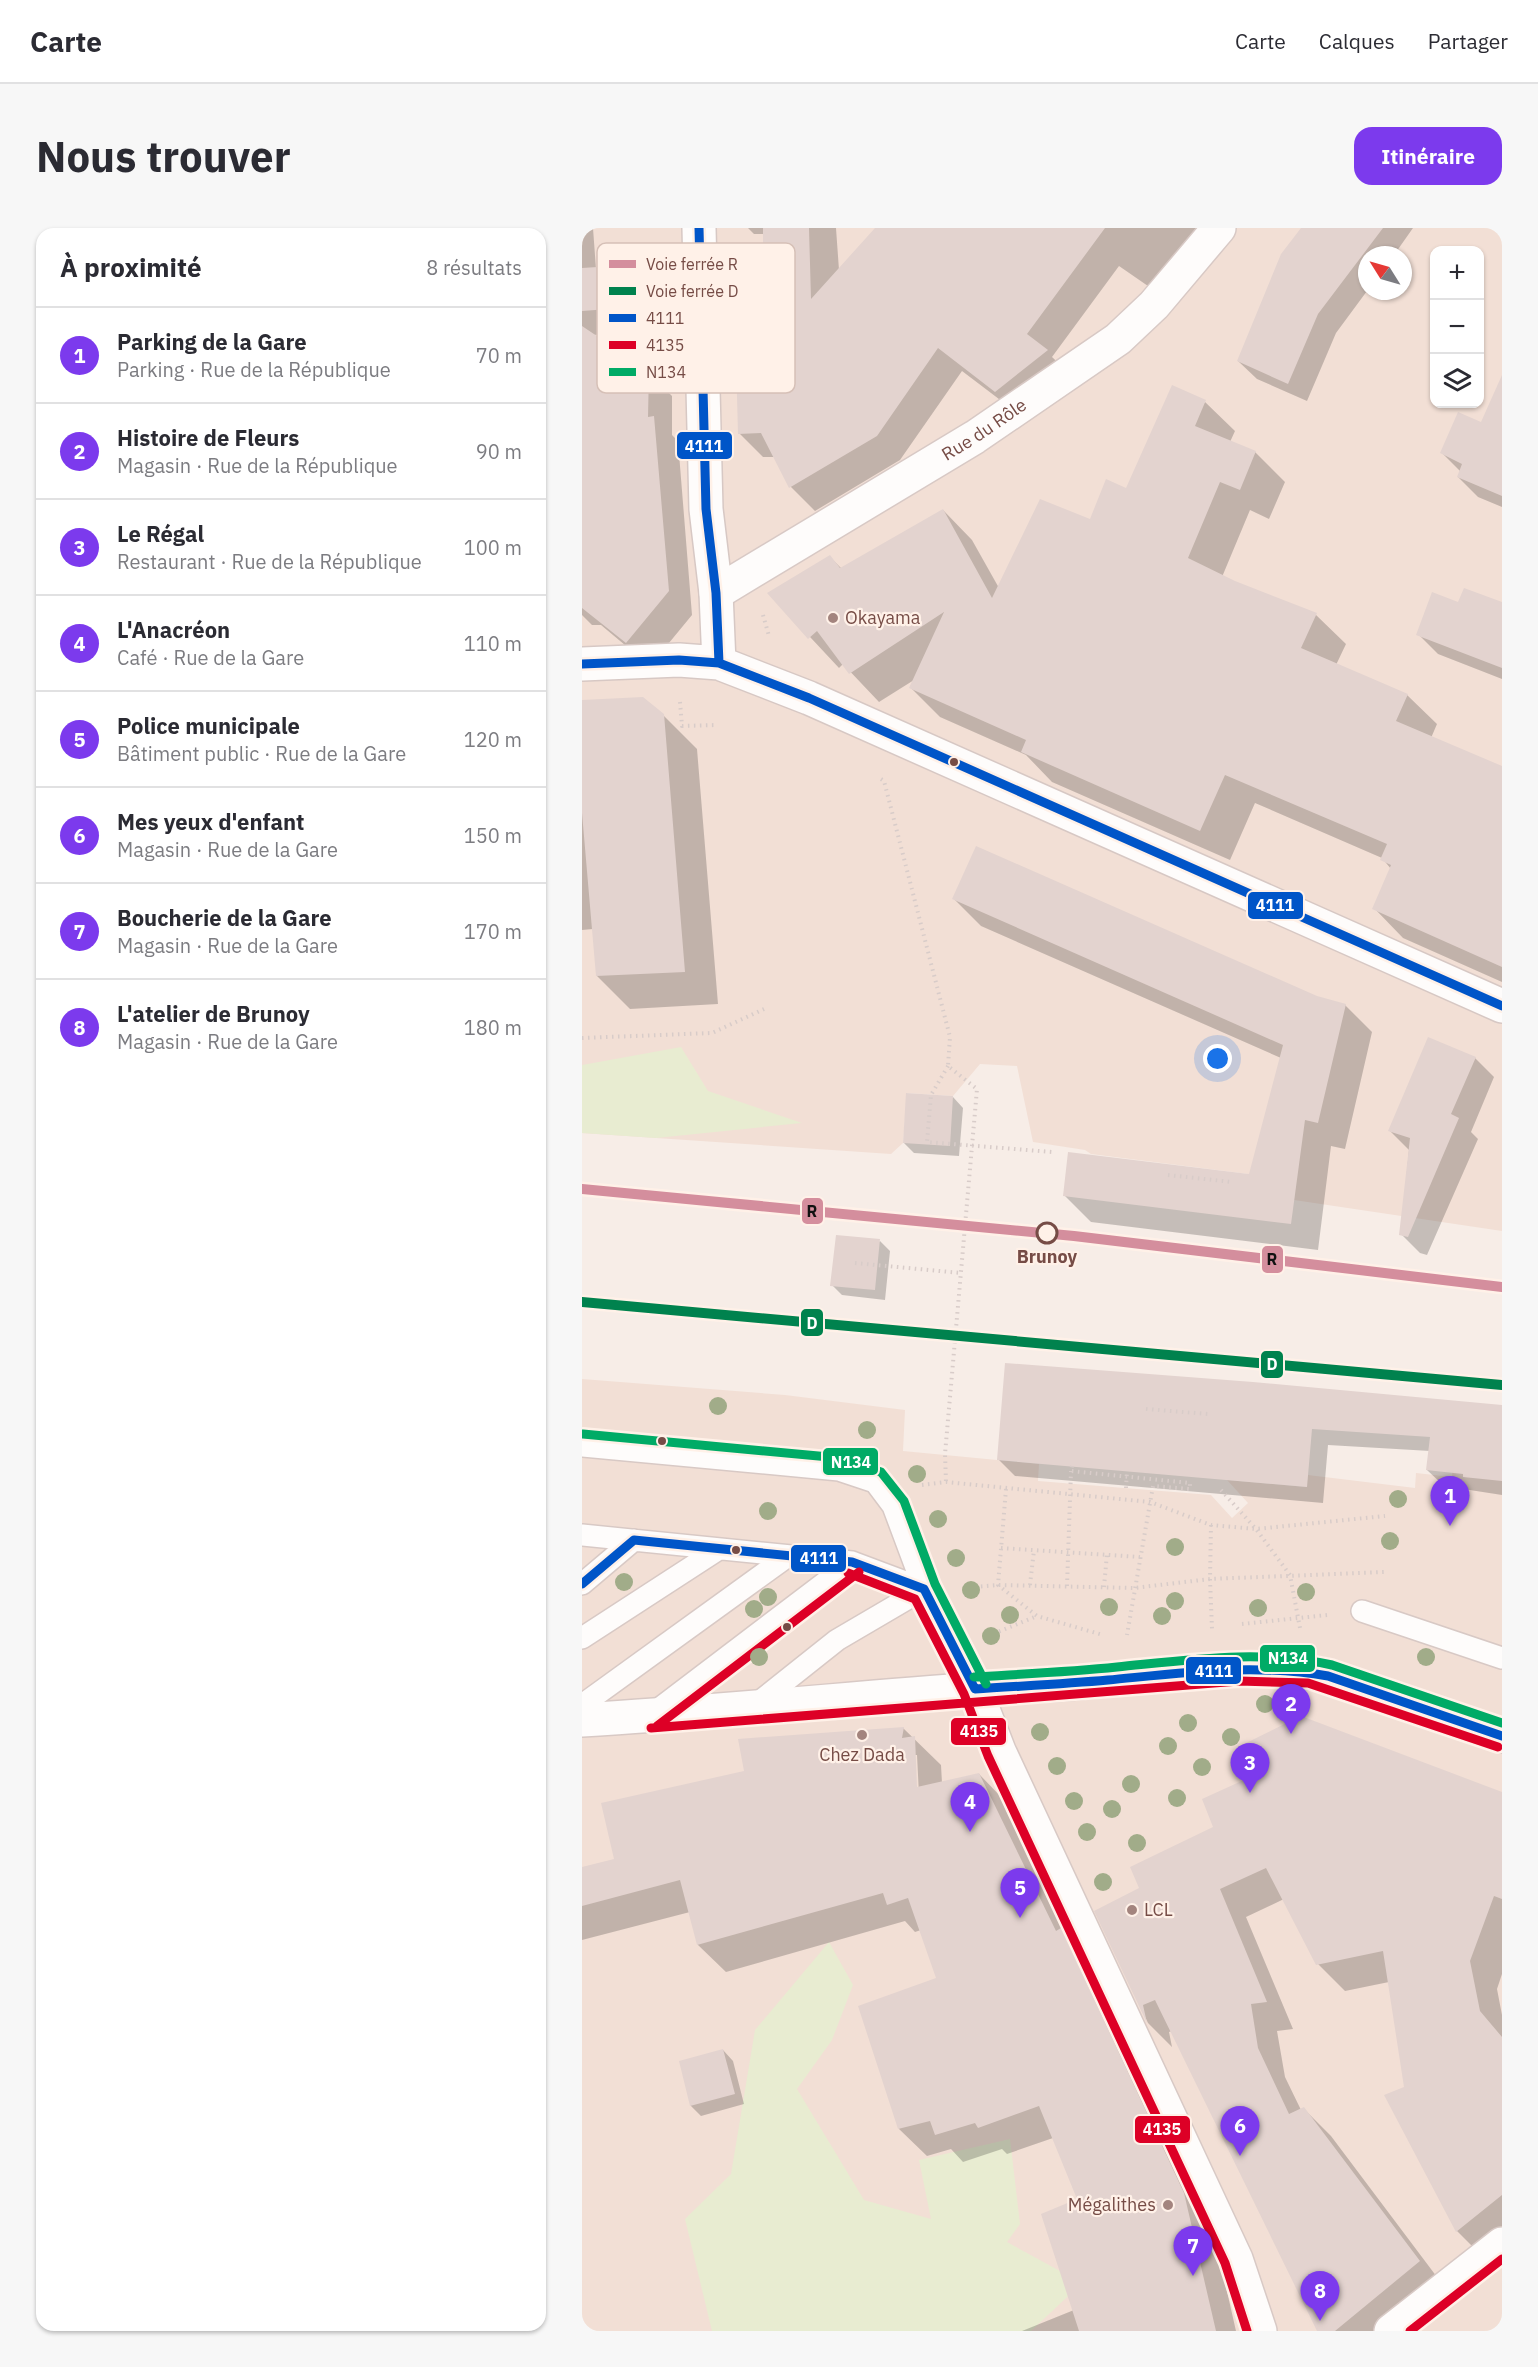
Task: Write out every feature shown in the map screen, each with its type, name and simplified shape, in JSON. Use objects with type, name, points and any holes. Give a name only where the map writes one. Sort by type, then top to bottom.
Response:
[{"type":"street","points":[[699,228],[699,243]]},
{"type":"street","name":"Rue du Rôle","points":[[716,593],[975,437],[1118,339],[1155,305],[1219,228]]},
{"type":"street","points":[[703,393],[706,509],[716,593],[719,663]]},
{"type":"street","points":[[582,664],[679,660],[719,663],[808,698],[1502,1006]]},
{"type":"street","points":[[582,1720],[751,1709],[1239,1669],[1310,1671],[1502,1736]]},
{"type":"street","points":[[975,1689],[999,1751],[1236,2259],[1260,2331]]},
{"type":"street","points":[[1391,2331],[1502,2245]]},
{"type":"lane","points":[[582,1446],[839,1470],[875,1482],[893,1506],[924,1589],[975,1689]]},
{"type":"lane","points":[[582,1534],[852,1562],[924,1589]]},
{"type":"lane","points":[[582,1584],[634,1540]]},
{"type":"lane","points":[[582,1638],[719,1549]]},
{"type":"lane","points":[[582,1705],[788,1556]]},
{"type":"lane","points":[[650,1716],[852,1562]]},
{"type":"lane","points":[[751,1709],[837,1640],[924,1589]]},
{"type":"lane","points":[[1362,1611],[1502,1658]]},
{"type":"path","points":[[762,608],[767,632],[774,644]]},
{"type":"path","points":[[680,691],[682,726],[717,725]]},
{"type":"path","points":[[876,777],[884,781],[950,1037],[948,1066],[931,1095],[927,1142],[1052,1152]]},
{"type":"path","points":[[582,1038],[712,1032],[764,1009]]},
{"type":"path","points":[[946,1482],[945,1454],[977,1089],[948,1066]]},
{"type":"path","points":[[1168,1174],[1232,1182]]},
{"type":"path","points":[[855,1263],[962,1273]]},
{"type":"path","points":[[1146,1409],[1208,1414]]},
{"type":"path","points":[[1067,1586],[1069,1492],[1072,1466]]},
{"type":"path","points":[[1071,1471],[1190,1484],[1190,1489],[1153,1486],[1126,1646]]},
{"type":"path","points":[[1125,1488],[1127,1471]]},
{"type":"path","points":[[917,1485],[946,1482],[1006,1489],[1069,1492],[1150,1502],[1211,1526],[1256,1529],[1385,1516]]},
{"type":"path","points":[[998,1585],[1006,1489]]},
{"type":"path","points":[[1221,1490],[1256,1529],[1290,1575],[1302,1635]]},
{"type":"path","points":[[1211,1526],[1210,1579],[1213,1639]]},
{"type":"path","points":[[1001,1548],[1140,1557]]},
{"type":"path","points":[[1030,1585],[1034,1550]]},
{"type":"path","points":[[1104,1587],[1107,1554]]},
{"type":"path","points":[[924,1589],[998,1585],[1134,1588],[1210,1579],[1385,1572]]},
{"type":"path","points":[[998,1585],[1037,1616],[1100,1635],[1109,1635]]},
{"type":"path","points":[[1234,1625],[1334,1614]]},
{"type":"path","points":[[982,1639],[1037,1616]]},
{"type":"path","points":[[1202,1628],[1223,1626]]},
{"type":"path","points":[[1118,1635],[1138,1634]]},
{"type":"shaded area","points":[[582,228],[1502,228],[1502,1231],[1294,1200],[1296,1180],[1091,1154],[1085,1150],[1033,1142],[1017,1066],[980,1064],[953,1096],[907,1093],[903,1143],[891,1154],[582,1133]]},
{"type":"shaded area","points":[[582,1379],[785,1395],[905,1410],[903,1451],[1039,1464],[1038,1481],[1211,1495],[1232,1518],[1248,1503],[1227,1480],[1306,1487],[1308,1475],[1415,1488],[1416,1473],[1452,1477],[1455,1438],[1502,1443],[1502,2331],[582,2331]]},
{"type":"green space","points":[[681,1047],[708,1091],[802,1123],[656,1138],[582,1133],[582,1065]]},
{"type":"green space","points":[[829,1942],[853,1985],[832,2040],[797,2089],[864,2200],[931,2219],[919,2160],[1010,2139],[1020,2224],[1007,2242],[1082,2283],[1031,2331],[712,2331],[685,2219],[731,2174],[755,2030]]},
{"type":"building","points":[[763,228],[809,228],[811,299],[875,228],[1105,228],[1027,334],[1048,350],[995,392],[938,348],[877,436],[789,488],[761,433],[738,434],[737,393],[795,393],[795,243],[763,243]]},
{"type":"building","points":[[1301,228],[1383,228],[1369,246],[1358,246],[1358,261],[1318,314],[1288,384],[1237,361],[1281,254]]},
{"type":"building","points":[[597,267],[597,310],[582,311],[582,268]]},
{"type":"building","points":[[582,326],[597,336],[597,393],[649,393],[648,417],[654,416],[669,591],[626,643],[582,608]]},
{"type":"building","points":[[1502,375],[1502,496],[1457,477],[1462,464],[1440,453],[1458,412],[1481,422]]},
{"type":"building","points":[[1172,385],[1206,400],[1195,426],[1256,451],[1240,490],[1220,482],[1188,558],[1235,581],[1317,613],[1301,648],[1408,694],[1396,721],[1502,766],[1502,967],[1372,909],[1391,865],[1380,860],[1387,844],[1225,775],[1200,831],[1021,752],[1026,740],[909,688],[944,612],[849,674],[817,631],[808,639],[767,593],[830,555],[840,568],[943,509],[992,598],[1040,499],[1090,519],[1106,479],[1126,488]]},
{"type":"building","points":[[1464,588],[1502,602],[1502,668],[1416,635],[1432,592],[1458,602]]},
{"type":"building","points":[[643,697],[664,714],[685,972],[596,976],[582,813],[582,700]]},
{"type":"building","points":[[976,846],[1317,996],[1346,1004],[1318,1123],[1305,1120],[1291,1224],[1063,1196],[1068,1152],[1249,1174],[1283,1045],[952,899]]},
{"type":"building","points":[[1428,1037],[1476,1057],[1451,1114],[1459,1118],[1408,1237],[1399,1235],[1410,1138],[1388,1131]]},
{"type":"building","points":[[906,1093],[953,1096],[950,1146],[903,1143]]},
{"type":"building","points":[[836,1235],[880,1239],[875,1290],[830,1286]]},
{"type":"building","points":[[1005,1363],[1253,1382],[1502,1405],[1502,1481],[1426,1470],[1430,1437],[1312,1429],[1307,1487],[997,1460]]},
{"type":"building","points":[[1301,1716],[1502,1792],[1502,1899],[1494,1896],[1470,1961],[1480,2011],[1502,2037],[1502,2195],[1456,2232],[1384,2095],[1404,2087],[1383,1951],[1316,1965],[1266,1868],[1220,1889],[1267,2002],[1251,2004],[1258,2048],[1289,2114],[1304,2107],[1420,2261],[1335,2331],[1317,2331],[1155,2000],[1143,2005],[1147,2023],[1094,1911],[1139,1888],[1130,1867],[1213,1827],[1202,1799],[1257,1774],[1242,1745]]},
{"type":"building","points":[[904,1727],[902,1738],[915,1736],[917,1787],[979,1773],[1056,1931],[1061,1928],[1184,2193],[1216,2331],[1079,2331],[1041,2214],[1077,2199],[1039,2106],[978,2128],[975,2123],[935,2135],[930,2121],[898,2129],[858,2006],[936,1978],[908,1898],[887,1905],[883,1893],[697,1945],[680,1880],[582,1906],[582,1867],[614,1859],[601,1803],[744,1771],[738,1739]]},
{"type":"building","points":[[723,2049],[735,2094],[690,2106],[679,2061]]},
{"type":"rail line","name":"R","points":[[582,1189],[1074,1236],[1502,1287]]},
{"type":"rail line","name":"D","points":[[582,1302],[1502,1385]]},
{"type":"transit line","name":"4111","points":[[699,228],[699,243]]},
{"type":"transit line","name":"4111","points":[[703,393],[706,509],[716,593],[719,663]]},
{"type":"transit line","name":"4111","points":[[582,664],[679,660],[719,663],[809,698],[1502,1006]]},
{"type":"transit line","name":"N134","points":[[583,1434],[840,1458],[881,1472],[904,1501],[935,1584],[986,1684]]},
{"type":"transit line","name":"4111","points":[[582,1584],[634,1540],[852,1562],[924,1589],[975,1689],[1218,1670],[1300,1672],[1328,1676],[1502,1736]]},
{"type":"transit line","name":"4135","points":[[657,1726],[859,1572]]},
{"type":"transit line","name":"4135","points":[[848,1573],[915,1599],[964,1694],[988,1756],[1225,2263],[1247,2331]]},
{"type":"transit line","name":"N134","points":[[974,1677],[1224,1657],[1305,1660],[1332,1665],[1502,1723]]},
{"type":"transit line","name":"4135","points":[[651,1728],[1239,1681],[1308,1683],[1498,1747]]},
{"type":"transit line","name":"4135","points":[[1410,2331],[1502,2259]]},
{"type":"place","name":"Okayama","points":[[833,618]]},
{"type":"place","name":"Brunoy","points":[[1047,1233]]},
{"type":"place","name":"Parking de la Gare","points":[[1450,1526]]},
{"type":"place","name":"Histoire de Fleurs","points":[[1291,1734]]},
{"type":"place","name":"Chez Dada","points":[[862,1735]]},
{"type":"place","name":"Le Régal","points":[[1250,1793]]},
{"type":"place","name":"L'Anacréon","points":[[970,1832]]},
{"type":"place","name":"LCL","points":[[1132,1910]]},
{"type":"place","name":"Police municipale","points":[[1020,1918]]},
{"type":"place","name":"Mes yeux d'enfant","points":[[1240,2156]]},
{"type":"place","name":"Mégalithes","points":[[1168,2205]]},
{"type":"place","name":"Boucherie de la Gare","points":[[1193,2276]]},
{"type":"place","name":"L'atelier de Brunoy","points":[[1320,2321]]}]
